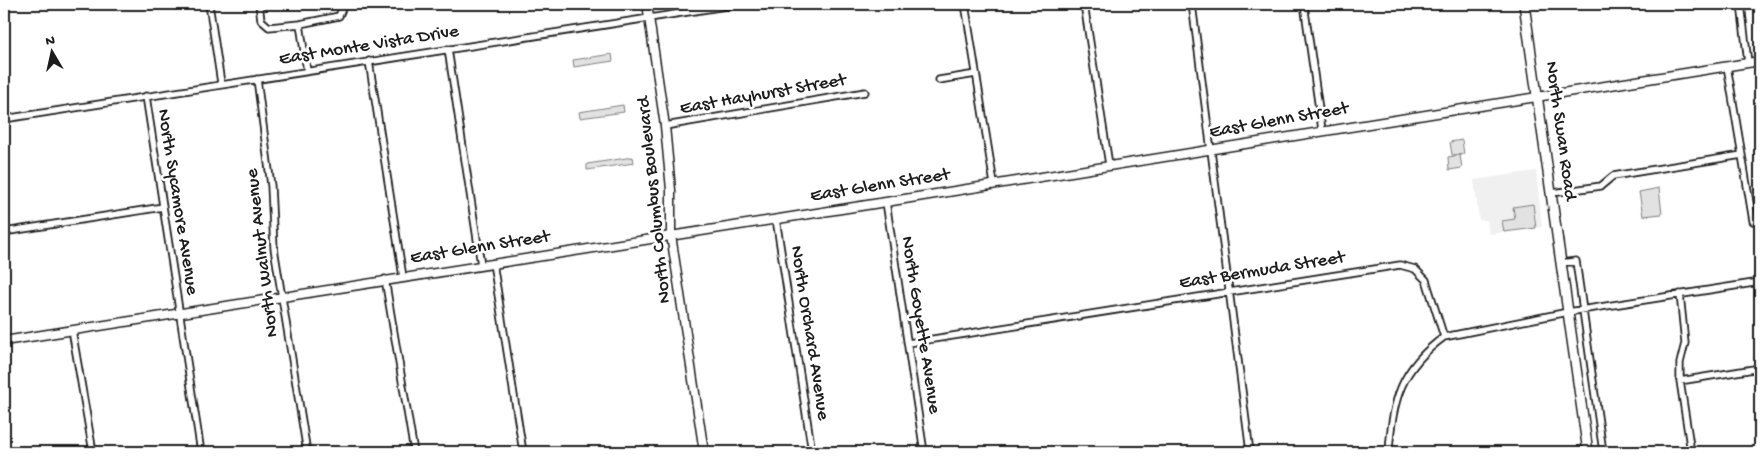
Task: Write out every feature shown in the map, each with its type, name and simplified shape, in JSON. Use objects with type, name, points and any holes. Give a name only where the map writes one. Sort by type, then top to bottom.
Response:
[{"type":"main road","name":"North Swan Road","points":[[1524,4],[1539,96],[1588,452]]},
{"type":"street","points":[[209,4],[221,83]]},
{"type":"street","points":[[259,4],[261,20],[269,27],[300,24],[339,16],[344,4]]},
{"type":"street","name":"North Columbus Boulevard","points":[[647,4],[665,126],[671,190],[671,235],[704,452]]},
{"type":"street","name":"East Monte Vista Drive","points":[[4,118],[739,4]]},
{"type":"street","points":[[965,4],[994,184]]},
{"type":"street","points":[[1084,4],[1109,165]]},
{"type":"street","points":[[1192,4],[1250,452]]},
{"type":"street","points":[[1304,4],[1322,130]]},
{"type":"street","points":[[1741,4],[1748,62]]},
{"type":"street","points":[[300,24],[307,71]]},
{"type":"street","points":[[448,49],[481,265]]},
{"type":"street","points":[[369,61],[403,276]]},
{"type":"street","name":"East Glenn Street","points":[[4,341],[403,276],[886,202],[1211,150],[1322,130],[1760,61]]},
{"type":"street","points":[[1727,66],[1753,221]]},
{"type":"street","points":[[939,80],[976,74]]},
{"type":"street","name":"North Walnut Avenue","points":[[257,79],[271,186],[272,231],[307,452]]},
{"type":"street","name":"East Hayhurst Street","points":[[665,126],[865,92]]},
{"type":"street","name":"North Sycamore Avenue","points":[[146,96],[201,452]]},
{"type":"street","points":[[1552,193],[1601,186],[1613,176],[1742,155]]},
{"type":"street","name":"North Goyette Avenue","points":[[886,202],[924,452]]},
{"type":"street","points":[[4,232],[163,207]]},
{"type":"street","name":"North Orchard Avenue","points":[[776,219],[812,452]]},
{"type":"street","points":[[1561,263],[1576,261],[1603,452]]},
{"type":"street","points":[[492,263],[523,452]]},
{"type":"street","name":"East Bermuda Street","points":[[908,343],[1400,265],[1415,269],[1426,280],[1444,337]]},
{"type":"street","points":[[385,280],[414,452]]},
{"type":"street","points":[[1374,452],[1389,451],[1398,398],[1406,374],[1423,352],[1444,337],[1568,312],[1760,282]]},
{"type":"street","points":[[1680,294],[1685,344],[1680,363],[1680,381],[1691,452]]},
{"type":"street","points":[[72,330],[93,452]]},
{"type":"street","points":[[1680,381],[1760,368]]},
{"type":"shaded area","points":[[577,4],[617,4],[579,10]]},
{"type":"shaded area","points":[[612,54],[613,61],[574,67],[573,60]]},
{"type":"shaded area","points":[[623,105],[624,112],[580,118],[579,112]]},
{"type":"shaded area","points":[[1462,140],[1464,154],[1452,155],[1450,142]]},
{"type":"shaded area","points":[[1460,155],[1462,168],[1449,170],[1448,157]]},
{"type":"shaded area","points":[[633,157],[634,163],[587,170],[587,164]]},
{"type":"shaded area","points":[[1536,171],[1542,227],[1489,234],[1487,220],[1479,220],[1474,180]]},
{"type":"shaded area","points":[[1659,188],[1662,214],[1643,216],[1639,192]]},
{"type":"shaded area","points":[[1533,204],[1536,228],[1504,232],[1502,221],[1515,219],[1513,207]]}]
